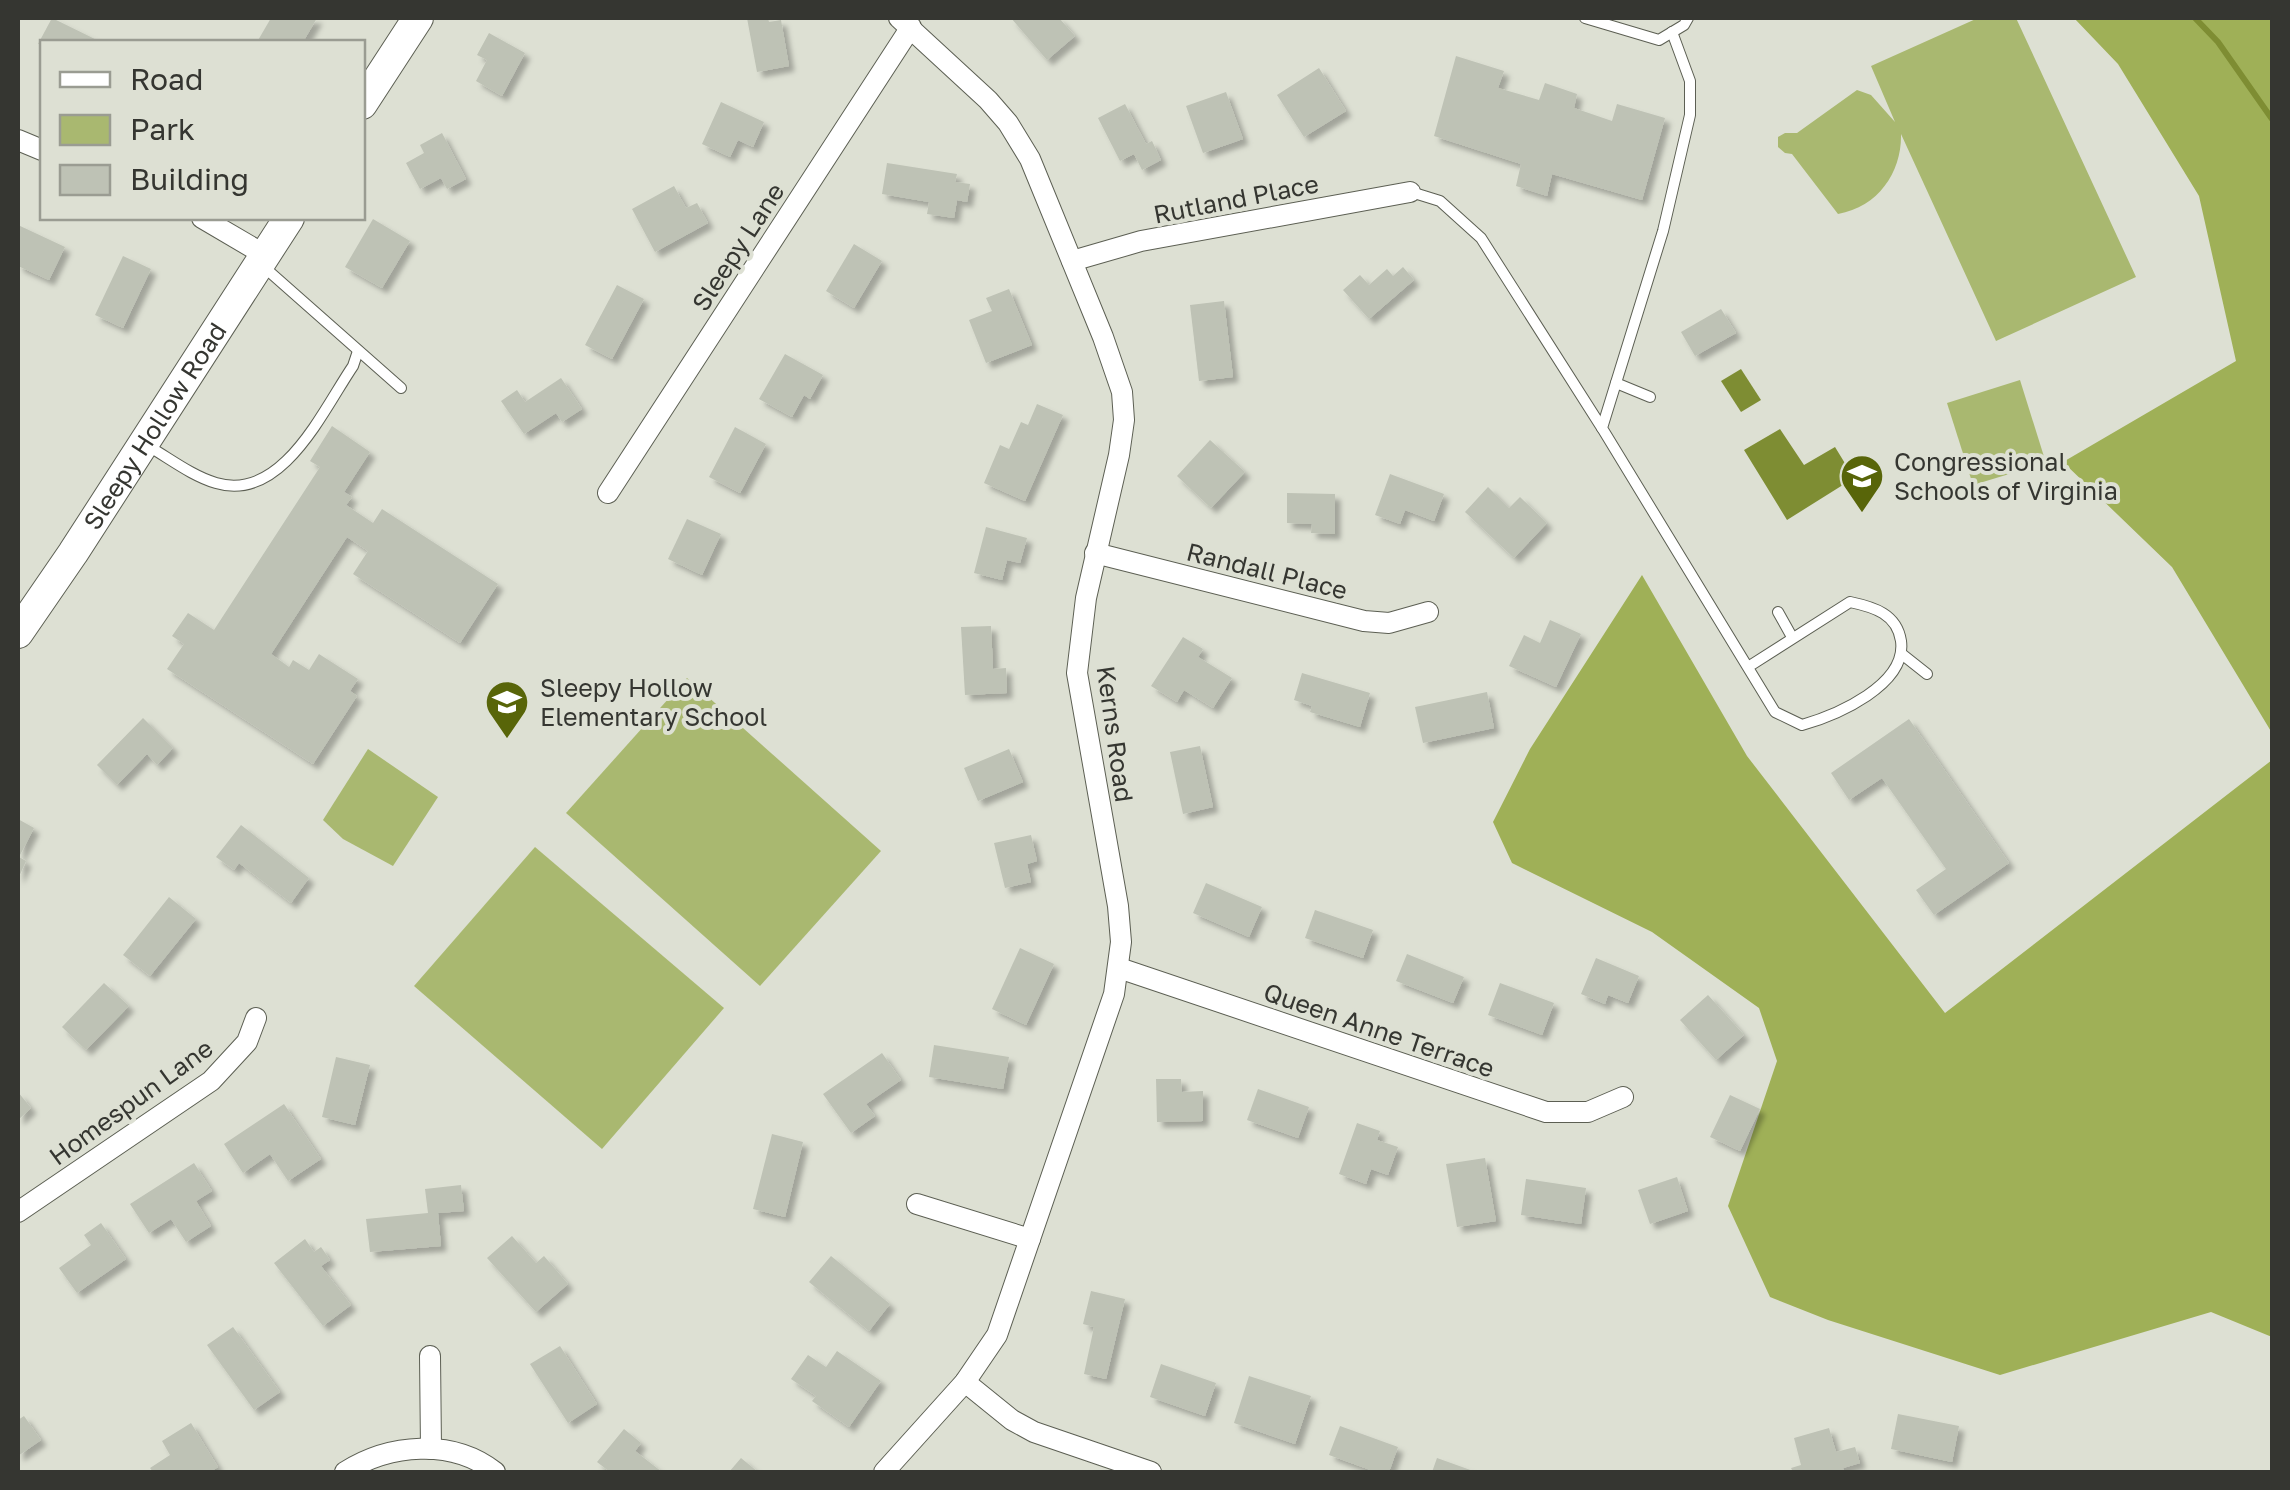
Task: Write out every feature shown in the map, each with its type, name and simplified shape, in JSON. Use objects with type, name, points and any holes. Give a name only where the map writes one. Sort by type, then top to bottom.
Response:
[{"type":"main road","points":[[365,99],[418,18]]},
{"type":"main road","name":"Sleepy Hollow Road","points":[[18,633],[288,220]]},
{"type":"street","name":"Kerns Road","points":[[884,1472],[965,1382],[997,1335],[1120,968],[1118,906],[1077,673],[1095,553],[1119,456],[1123,406],[1117,374],[1030,159],[1008,122],[905,22]]},
{"type":"street","name":"Sleepy Lane","points":[[608,493],[905,22]]},
{"type":"street","name":"Rutland Place","points":[[1072,261],[1141,241],[1410,192]]},
{"type":"street","points":[[205,220],[262,259]]},
{"type":"street","name":"Randall Place","points":[[1095,553],[1364,622],[1389,622],[1428,612]]},
{"type":"street","name":"Queen Anne Terrace","points":[[1120,968],[1546,1112],[1588,1112],[1623,1097]]},
{"type":"street","name":"Homespun Lane","points":[[18,1212],[212,1081],[248,1042],[256,1018]]},
{"type":"street","points":[[917,1204],[1030,1239]]},
{"type":"street","points":[[430,1356],[431,1449]]},
{"type":"street","points":[[965,1382],[1012,1420],[1034,1432],[1150,1472]]},
{"type":"street","points":[[345,1472],[390,1452],[431,1449],[472,1458],[495,1472]]},
{"type":"lane","points":[[1586,18],[1659,40],[1684,25],[1688,18]]},
{"type":"lane","points":[[1602,428],[1664,231],[1690,114],[1690,80],[1672,32]]},
{"type":"lane","points":[[1410,192],[1440,201],[1480,238],[1602,428],[1748,668],[1775,712],[1802,726],[1835,716],[1890,678],[1903,655],[1899,628],[1878,608],[1850,602],[1748,668]]},
{"type":"lane","points":[[262,259],[401,388]]},
{"type":"lane","points":[[143,442],[218,484],[248,485],[276,472],[300,445],[353,366],[358,351]]},
{"type":"lane","points":[[1616,383],[1650,397]]},
{"type":"lane","points":[[1778,612],[1792,637]]},
{"type":"lane","points":[[1903,655],[1927,674]]},
{"type":"green space","points":[[1978,18],[2016,18],[2136,277],[1996,341],[1901,134],[1897,161],[1885,185],[1865,204],[1838,214],[1792,154],[1778,147],[1778,137],[1797,133],[1857,90],[1871,95],[1895,122],[1871,66]]},
{"type":"green space","points":[[2020,380],[2046,463],[1973,485],[1947,403]]},
{"type":"green space","points":[[687,678],[881,851],[760,986],[566,813]]},
{"type":"green space","points":[[368,749],[438,797],[393,866],[343,839],[323,820]]},
{"type":"green space","points":[[535,847],[724,1008],[602,1149],[414,986]]},
{"type":"shaded area","points":[[2074,18],[2272,18],[2272,733],[2172,567],[2063,462],[2236,361],[2199,196],[2118,64]]},
{"type":"shaded area","points":[[1741,369],[1761,400],[1741,412],[1721,381]]},
{"type":"shaded area","points":[[1780,429],[1804,465],[1835,447],[1854,478],[1787,520],[1744,450]]},
{"type":"shaded area","points":[[1642,575],[1747,756],[1945,1013],[2272,760],[2272,1337],[2211,1312],[2000,1375],[1828,1320],[1770,1297],[1728,1206],[1777,1061],[1759,1008],[1652,932],[1512,863],[1493,822],[1530,749]]},
{"type":"building","points":[[52,18],[97,40],[40,40]]},
{"type":"building","points":[[271,18],[317,18],[304,40],[258,40]]},
{"type":"building","points":[[747,18],[781,20],[789,66],[757,72]]},
{"type":"building","points":[[1011,18],[1059,18],[1075,36],[1047,60]]},
{"type":"building","points":[[489,33],[525,53],[502,96],[476,81],[487,60],[477,55]]},
{"type":"building","points":[[1456,56],[1504,71],[1498,88],[1539,100],[1545,83],[1577,94],[1574,108],[1612,121],[1617,104],[1665,118],[1642,200],[1552,174],[1547,196],[1516,186],[1521,164],[1434,136]]},
{"type":"building","points":[[1319,68],[1346,111],[1304,137],[1277,95]]},
{"type":"building","points":[[1226,92],[1243,139],[1203,153],[1186,106]]},
{"type":"building","points":[[721,102],[764,122],[753,147],[738,140],[730,157],[702,144]]},
{"type":"building","points":[[1125,104],[1146,144],[1152,141],[1161,160],[1142,170],[1134,154],[1120,161],[1098,118]]},
{"type":"building","points":[[442,133],[466,179],[447,189],[441,178],[420,189],[406,163],[424,153],[420,145]]},
{"type":"building","points":[[887,163],[957,174],[955,182],[970,184],[967,202],[957,200],[954,218],[927,214],[929,202],[882,194]]},
{"type":"building","points":[[674,186],[686,208],[697,203],[708,223],[655,252],[632,209]]},
{"type":"building","points":[[373,219],[410,241],[382,288],[345,267]]},
{"type":"building","points":[[18,225],[65,247],[49,280],[18,266]]},
{"type":"building","points":[[854,244],[882,261],[854,308],[826,291]]},
{"type":"building","points":[[123,256],[151,269],[123,328],[95,315]]},
{"type":"building","points":[[1403,267],[1414,280],[1369,319],[1343,290],[1360,275],[1369,285],[1387,269],[1393,276]]},
{"type":"building","points":[[617,285],[644,299],[612,359],[585,345]]},
{"type":"building","points":[[1009,289],[1032,345],[986,363],[969,320],[992,311],[986,298]]},
{"type":"building","points":[[1224,301],[1233,377],[1199,381],[1190,305]]},
{"type":"building","points":[[1721,309],[1736,333],[1695,356],[1681,332]]},
{"type":"building","points":[[785,354],[823,375],[810,399],[804,395],[792,417],[759,399]]},
{"type":"building","points":[[561,378],[582,409],[562,422],[556,413],[524,434],[501,401],[517,390],[525,402]]},
{"type":"building","points":[[1037,404],[1063,415],[1025,501],[984,483],[1000,445],[1009,449],[1021,422],[1028,425]]},
{"type":"building","points":[[332,426],[370,452],[344,492],[352,497],[346,505],[373,523],[382,509],[498,584],[460,643],[353,574],[368,551],[347,537],[271,654],[289,667],[293,660],[309,670],[319,654],[358,679],[350,691],[357,696],[313,764],[167,669],[184,644],[172,636],[188,613],[214,630],[320,467],[310,461]]},
{"type":"building","points":[[735,427],[766,444],[740,493],[709,477]]},
{"type":"building","points":[[1210,440],[1245,472],[1211,508],[1177,476]]},
{"type":"building","points":[[1390,474],[1444,494],[1434,521],[1405,510],[1400,524],[1375,515]]},
{"type":"building","points":[[1488,487],[1509,508],[1520,497],[1547,523],[1514,558],[1465,512]]},
{"type":"building","points":[[1287,493],[1335,494],[1335,534],[1311,533],[1312,524],[1287,523]]},
{"type":"building","points":[[687,519],[721,534],[702,575],[668,559]]},
{"type":"building","points":[[986,527],[1027,538],[1020,563],[1007,560],[1002,580],[974,573]]},
{"type":"building","points":[[1550,620],[1581,634],[1556,687],[1509,666],[1524,635],[1540,643]]},
{"type":"building","points":[[991,626],[993,669],[1006,668],[1007,693],[965,695],[961,627]]},
{"type":"building","points":[[1183,637],[1203,649],[1198,657],[1232,678],[1213,708],[1184,690],[1177,702],[1151,686]]},
{"type":"building","points":[[1302,673],[1370,693],[1360,727],[1310,712],[1312,706],[1294,700]]},
{"type":"building","points":[[1487,692],[1494,728],[1423,743],[1415,707]]},
{"type":"building","points":[[143,718],[173,748],[157,765],[147,754],[117,785],[97,765]]},
{"type":"building","points":[[1909,719],[2009,863],[1934,915],[1916,890],[1946,869],[1882,778],[1849,800],[1831,773]]},
{"type":"building","points":[[1200,746],[1213,807],[1183,814],[1170,752]]},
{"type":"building","points":[[1009,749],[1023,782],[978,801],[964,768]]},
{"type":"building","points":[[18,819],[34,828],[19,857],[26,861],[18,879]]},
{"type":"building","points":[[241,825],[309,878],[291,903],[239,863],[234,870],[216,857]]},
{"type":"building","points":[[1031,835],[1037,861],[1027,864],[1031,882],[1005,888],[994,843]]},
{"type":"building","points":[[1206,883],[1262,907],[1249,937],[1193,913]]},
{"type":"building","points":[[169,897],[196,919],[150,976],[123,955]]},
{"type":"building","points":[[1315,910],[1373,930],[1363,958],[1305,938]]},
{"type":"building","points":[[1020,948],[1054,964],[1026,1025],[992,1009]]},
{"type":"building","points":[[1407,954],[1464,977],[1453,1003],[1396,981]]},
{"type":"building","points":[[1596,958],[1639,976],[1628,1003],[1608,995],[1605,1004],[1581,994]]},
{"type":"building","points":[[104,983],[129,1006],[86,1050],[62,1027]]},
{"type":"building","points":[[1500,983],[1554,1003],[1542,1035],[1488,1015]]},
{"type":"building","points":[[1708,995],[1744,1035],[1716,1060],[1680,1020]]},
{"type":"building","points":[[934,1045],[1009,1057],[1003,1089],[929,1077]]},
{"type":"building","points":[[882,1053],[901,1080],[866,1104],[875,1116],[851,1133],[823,1094]]},
{"type":"building","points":[[336,1057],[370,1065],[355,1125],[322,1117]]},
{"type":"building","points":[[1156,1079],[1181,1079],[1182,1092],[1203,1091],[1203,1121],[1157,1122]]},
{"type":"building","points":[[1258,1089],[1309,1107],[1298,1138],[1247,1120]]},
{"type":"building","points":[[18,1092],[31,1108],[18,1120]]},
{"type":"building","points":[[1730,1095],[1760,1109],[1740,1151],[1710,1137]]},
{"type":"building","points":[[284,1104],[321,1159],[288,1181],[270,1154],[243,1173],[224,1144]]},
{"type":"building","points":[[1357,1123],[1380,1131],[1377,1140],[1398,1147],[1388,1175],[1371,1169],[1366,1184],[1339,1174]]},
{"type":"building","points":[[772,1134],[803,1142],[785,1217],[753,1209]]},
{"type":"building","points":[[1485,1158],[1496,1221],[1457,1227],[1446,1164]]},
{"type":"building","points":[[194,1163],[212,1191],[196,1201],[211,1226],[186,1242],[171,1219],[149,1233],[130,1204]]},
{"type":"building","points":[[1677,1177],[1688,1211],[1650,1224],[1638,1190]]},
{"type":"building","points":[[1526,1179],[1586,1188],[1581,1224],[1521,1215]]},
{"type":"building","points":[[461,1185],[464,1211],[438,1213],[441,1246],[370,1252],[366,1219],[428,1213],[425,1189]]},
{"type":"building","points":[[101,1223],[126,1259],[77,1293],[59,1268],[91,1245],[84,1235]]},
{"type":"building","points":[[512,1236],[536,1263],[544,1256],[568,1284],[536,1312],[487,1258]]},
{"type":"building","points":[[305,1239],[314,1252],[321,1247],[330,1260],[321,1266],[351,1305],[323,1326],[274,1263]]},
{"type":"building","points":[[831,1256],[890,1304],[869,1331],[809,1282]]},
{"type":"building","points":[[1091,1291],[1125,1299],[1106,1379],[1084,1374],[1094,1327],[1083,1324]]},
{"type":"building","points":[[233,1327],[280,1392],[254,1410],[207,1345]]},
{"type":"building","points":[[560,1346],[597,1404],[568,1423],[530,1364]]},
{"type":"building","points":[[837,1351],[881,1381],[849,1427],[812,1401],[816,1396],[791,1379],[808,1355],[826,1367]]},
{"type":"building","points":[[1161,1364],[1216,1383],[1205,1416],[1150,1397]]},
{"type":"building","points":[[1249,1376],[1311,1396],[1295,1444],[1234,1423]]},
{"type":"building","points":[[1898,1414],[1959,1426],[1952,1462],[1891,1449]]},
{"type":"building","points":[[24,1416],[41,1440],[18,1456],[18,1420]]},
{"type":"building","points":[[191,1423],[218,1467],[210,1472],[153,1472],[150,1468],[170,1455],[162,1441]]},
{"type":"building","points":[[1340,1426],[1398,1447],[1389,1472],[1376,1472],[1329,1455]]},
{"type":"building","points":[[1829,1428],[1836,1452],[1855,1447],[1860,1463],[1843,1468],[1844,1472],[1793,1472],[1791,1468],[1801,1465],[1794,1438]]},
{"type":"building","points":[[624,1429],[641,1443],[635,1451],[662,1472],[610,1472],[597,1462]]},
{"type":"building","points":[[741,1458],[758,1472],[729,1472]]},
{"type":"building","points":[[1437,1458],[1476,1472],[1432,1472]]},
{"type":"waterway","points":[[2195,18],[2218,42],[2272,119]]},
{"type":"place","name":"Congressional Schools of Virginia","points":[[1862,514]]},
{"type":"place","name":"Sleepy Hollow Elementary School","points":[[507,740]]}]
